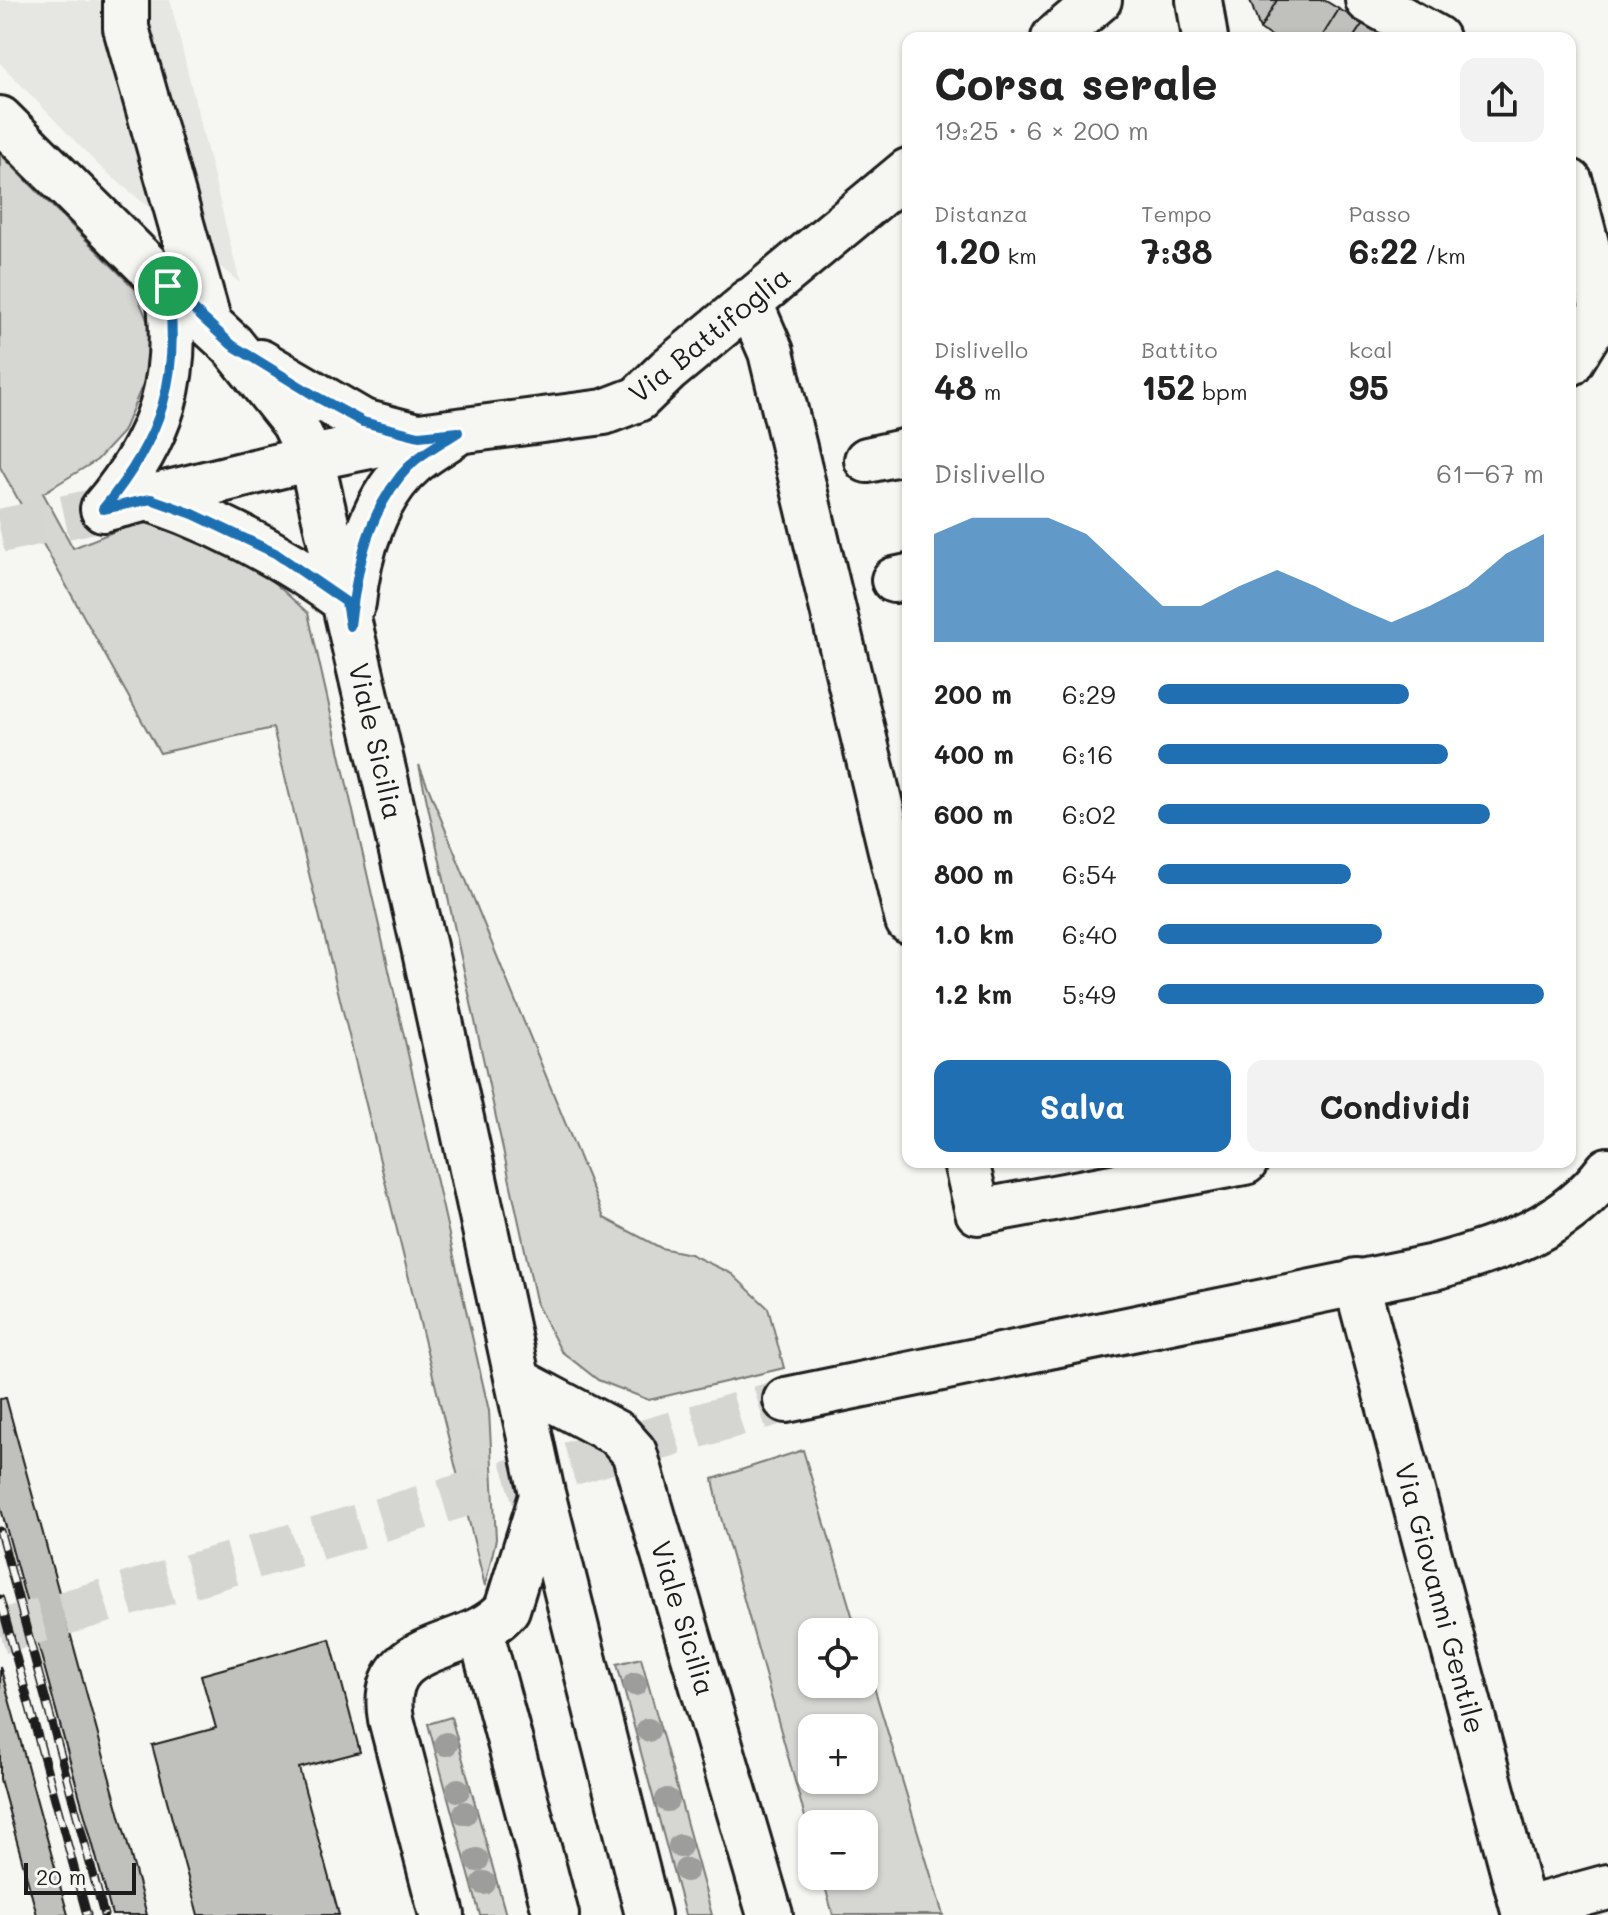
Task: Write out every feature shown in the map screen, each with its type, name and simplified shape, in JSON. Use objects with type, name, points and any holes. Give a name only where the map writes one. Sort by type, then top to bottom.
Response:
[{"type":"street","points":[[126,0],[126,28],[221,334],[317,397],[363,422],[438,434]]},
{"type":"street","points":[[1061,32],[1099,0]]},
{"type":"street","points":[[1199,0],[1204,32]]},
{"type":"street","points":[[1368,0],[1425,32]]},
{"type":"street","name":"Viale Sicilia","points":[[0,119],[168,286],[221,334],[294,423],[311,458],[520,1382],[542,1493],[648,1915]]},
{"type":"street","name":"Via Battifoglia","points":[[168,286],[173,339],[172,366],[164,406],[143,455],[129,478],[103,509],[311,458],[438,434],[604,412],[638,399],[749,301],[902,176]]},
{"type":"street","points":[[1576,214],[1603,309],[1576,353]]},
{"type":"street","points":[[749,301],[771,352],[902,896]]},
{"type":"street","points":[[348,614],[366,539],[384,500],[438,434]]},
{"type":"street","points":[[151,499],[193,514],[262,546],[313,577],[348,614]]},
{"type":"street","points":[[967,1168],[978,1212],[1213,1168]]},
{"type":"street","points":[[786,1400],[1434,1267],[1498,1250],[1551,1224],[1597,1185],[1608,1170]]},
{"type":"street","name":"Via Giovanni Gentile","points":[[1356,1281],[1524,1912]]},
{"type":"street","name":"Viale Sicilia","points":[[520,1382],[618,1434],[634,1452],[770,1915]]},
{"type":"street","name":"Viale Sicilia","points":[[442,1915],[388,1702],[391,1684],[412,1657],[481,1633],[507,1609],[542,1493]]},
{"type":"street","points":[[481,1633],[556,1915]]},
{"type":"street","points":[[1524,1912],[1608,1887]]},
{"type":"shaded area","points":[[0,0],[83,0],[89,3],[90,0],[170,0],[240,283],[99,166],[0,63]]},
{"type":"shaded area","points":[[0,154],[135,289],[150,328],[145,379],[123,432],[97,460],[43,493],[73,548],[138,522],[175,529],[214,543],[269,578],[308,613],[489,1411],[496,1539],[485,1586],[273,728],[160,753],[0,467]]},
{"type":"shaded area","points":[[419,765],[604,1218],[661,1248],[690,1254],[732,1274],[768,1308],[784,1368],[649,1400],[598,1380],[561,1351],[537,1305]]},
{"type":"shaded area","points":[[803,1450],[853,1618],[798,1618],[798,1698],[877,1698],[943,1915],[833,1915],[826,1890],[878,1890],[878,1810],[803,1810],[799,1794],[878,1794],[878,1714],[798,1714],[798,1792],[720,1514],[713,1479]]},
{"type":"shaded area","points":[[641,1658],[712,1915],[685,1915],[617,1664]]},
{"type":"shaded area","points":[[451,1717],[506,1915],[480,1915],[428,1724]]},
{"type":"building","points":[[1250,0],[1277,0],[1260,29]]},
{"type":"building","points":[[1277,0],[1324,0],[1339,9],[1325,32],[1265,32],[1260,29]]},
{"type":"building","points":[[1339,9],[1363,23],[1357,32],[1325,32]]},
{"type":"building","points":[[1363,23],[1378,32],[1357,32]]},
{"type":"building","points":[[6,1398],[147,1915],[112,1915],[0,1505],[0,1399]]},
{"type":"building","points":[[330,1639],[360,1752],[299,1768],[339,1915],[198,1915],[152,1745],[216,1728],[201,1675]]},
{"type":"building","points":[[0,1666],[68,1915],[37,1915],[0,1779]]},
{"type":"tunnel","points":[[0,531],[103,509]]},
{"type":"tunnel","points":[[0,1632],[786,1400]]},
{"type":"railway","points":[[0,1531],[104,1915]]},
{"type":"railway","points":[[0,1599],[87,1915]]},
{"type":"route","points":[[168,286],[232,345],[363,422],[419,436],[458,432],[412,464],[384,500],[366,539],[356,572],[350,626],[346,602],[275,553],[235,532],[151,499],[103,509],[129,478],[149,443],[164,406],[172,366],[174,326],[168,286]]}]
